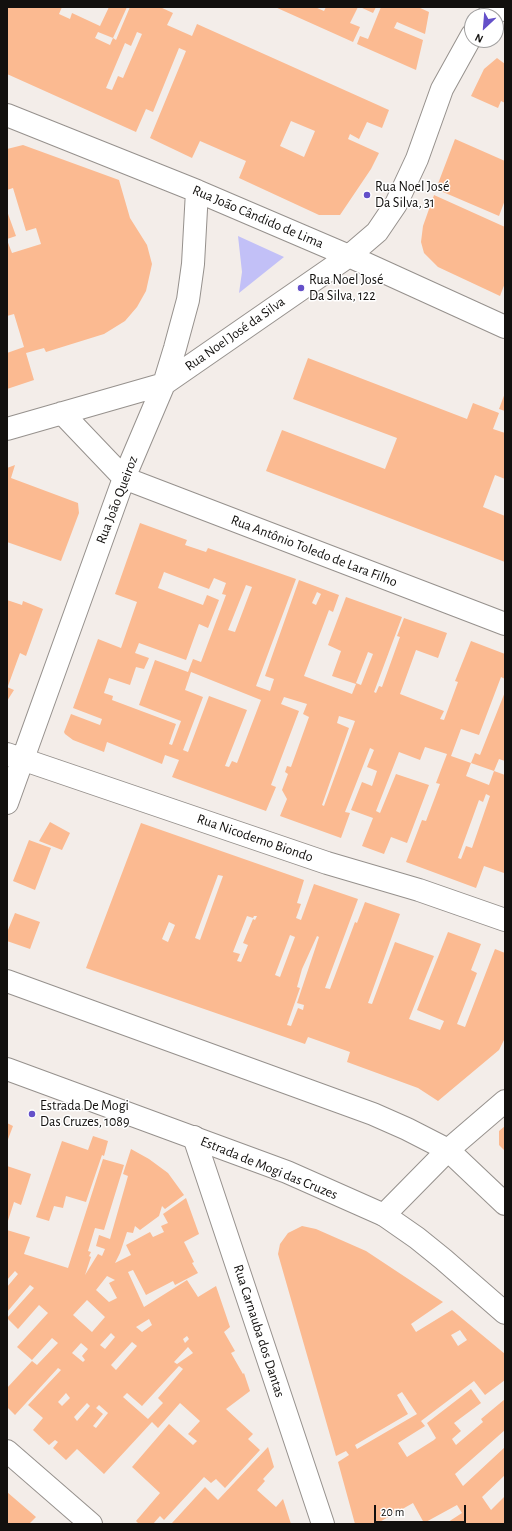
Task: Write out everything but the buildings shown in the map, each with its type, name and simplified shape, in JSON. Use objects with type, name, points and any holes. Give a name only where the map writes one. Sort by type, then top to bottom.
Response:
[{"type":"street","name":"Rua Noel José da Silva","points":[[7,429],[164,384],[349,256],[377,232],[396,204],[417,159],[442,89],[465,48]]},
{"type":"street","name":"Rua João Cândido de Lima","points":[[8,117],[197,191],[349,256],[505,328]]},
{"type":"street","name":"Rua João Queiroz","points":[[7,803],[15,757],[124,478],[164,384],[176,348],[188,300],[193,264],[197,191]]},
{"type":"street","points":[[62,413],[124,478]]},
{"type":"street","name":"Rua Antônio Toledo de Lara Filho","points":[[124,478],[505,624]]},
{"type":"street","name":"Rua Nicodemo Biondo","points":[[15,757],[327,863],[419,890],[505,920]]},
{"type":"street","points":[[7,981],[373,1114],[407,1129],[448,1150],[505,1204]]},
{"type":"street","name":"Estrada de Mogi das Cruzes","points":[[7,1069],[287,1172],[384,1215],[427,1246],[505,1314]]},
{"type":"street","points":[[384,1215],[448,1150],[505,1101]]},
{"type":"street","name":"Rua Carnauba dos Dantas","points":[[194,1137],[323,1524]]},
{"type":"street","points":[[7,1451],[91,1524]]},
{"type":"shaded area","points":[[238,236],[284,257],[239,293],[242,272]]},
{"type":"place","name":"Rua Noel José Da Silva, 31","points":[[367,195]]},
{"type":"place","name":"Rua Noel José Da Silva, 122","points":[[301,288]]},
{"type":"place","name":"Estrada De Mogi Das Cruzes, 1089","points":[[32,1114]]}]
